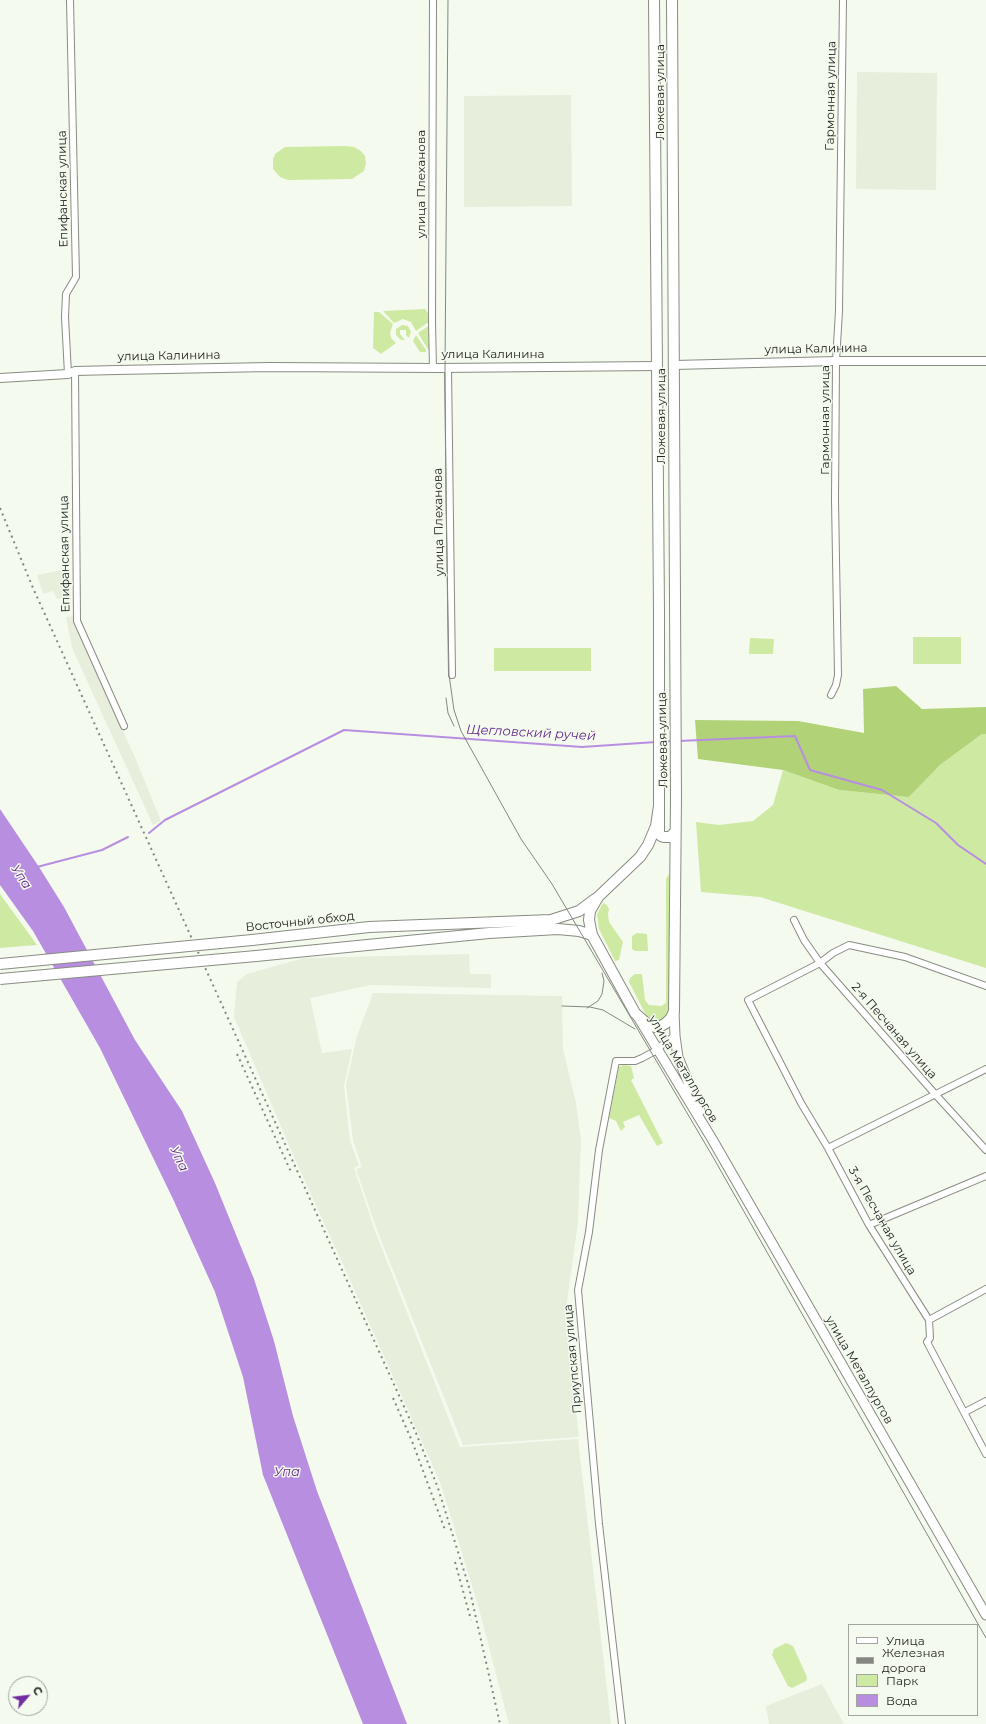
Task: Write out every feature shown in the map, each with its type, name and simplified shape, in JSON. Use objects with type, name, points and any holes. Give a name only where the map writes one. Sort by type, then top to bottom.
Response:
[{"type":"main road","name":"Ложевая улица","points":[[654,0],[658,366],[658,833],[664,838],[670,837],[675,832]]},
{"type":"main road","name":"Ложевая улица","points":[[659,806],[656,826],[648,845],[640,857],[598,897],[590,911],[589,920],[592,935],[635,1013],[647,1024],[655,1027],[666,1023],[671,1018],[674,1011],[676,741],[672,0]]},
{"type":"main road","name":"улица Калинина","points":[[658,366],[674,365]]},
{"type":"main road","points":[[659,709],[668,704],[671,705],[675,711]]},
{"type":"main road","name":"Восточный обход","points":[[0,964],[252,940],[369,927],[552,920],[579,910],[598,897]]},
{"type":"main road","points":[[0,979],[489,933],[558,929],[580,931],[592,935]]},
{"type":"main road","name":"улица Металлургов","points":[[674,1011],[678,1057],[683,1073],[712,1138]]},
{"type":"main road","name":"улица Металлургов","points":[[635,1013],[712,1138],[986,1615]]},
{"type":"street","name":"улица Плеханова","points":[[433,0],[433,368]]},
{"type":"street","name":"Гармонная улица","points":[[831,695],[836,685],[838,675],[835,500],[836,361],[839,311],[843,0]]},
{"type":"street","name":"Епифанская улица","points":[[70,1],[76,277],[66,294],[65,317],[71,373],[77,621],[124,726]]},
{"type":"street","name":"улица Калинина","points":[[674,365],[836,361],[986,361]]},
{"type":"street","name":"улица Калинина","points":[[0,378],[71,373],[269,367],[448,368],[658,366]]},
{"type":"street","name":"улица Плеханова","points":[[448,368],[452,675]]},
{"type":"street","name":"2-я Песчаная улица","points":[[794,920],[804,940],[820,963],[986,1150]]},
{"type":"street","points":[[820,963],[833,953],[849,945],[905,957],[986,986]]},
{"type":"street","name":"3-я Песчаная улица","points":[[820,963],[748,1000],[801,1103],[828,1148],[869,1225],[929,1320]]},
{"type":"street","name":"Приупская улица","points":[[622,1724],[599,1524],[578,1290],[589,1232],[599,1150],[616,1061],[635,1061],[657,1050],[664,1043],[675,1036]]},
{"type":"street","points":[[828,1148],[986,1069]]},
{"type":"street","points":[[869,1225],[986,1176]]},
{"type":"street","points":[[986,1289],[929,1320],[930,1338],[927,1342],[986,1454]]},
{"type":"street","points":[[965,1412],[986,1401]]},
{"type":"shaded area","points":[[857,72],[937,73],[936,190],[856,189]]},
{"type":"shaded area","points":[[571,95],[572,206],[464,207],[464,96]]},
{"type":"shaded area","points":[[68,569],[71,596],[57,599],[53,591],[43,594],[37,575]]},
{"type":"shaded area","points":[[75,616],[75,626],[134,755],[161,821],[153,825],[72,648],[66,617]]},
{"type":"shaded area","points":[[469,954],[470,974],[491,974],[491,988],[371,985],[310,998],[322,1053],[352,1049],[344,1086],[350,1141],[359,1165],[354,1168],[375,1231],[460,1447],[578,1439],[611,1724],[509,1724],[478,1605],[440,1482],[298,1166],[234,1017],[237,982],[247,974],[304,958]]},
{"type":"shaded area","points":[[373,993],[562,996],[563,1049],[576,1103],[581,1140],[578,1222],[565,1316],[579,1437],[463,1445],[377,1230],[356,1169],[362,1167],[353,1140],[346,1085],[357,1036]]},
{"type":"shaded area","points":[[822,1684],[844,1724],[769,1724],[766,1706]]},
{"type":"green space","points":[[285,147],[354,147],[361,151],[365,156],[366,163],[364,171],[352,179],[288,180],[280,177],[273,169],[273,159],[275,154]]},
{"type":"green space","points":[[425,309],[430,316],[430,321],[416,331],[411,322],[403,319],[394,323],[383,311]]},
{"type":"green space","points":[[374,312],[379,312],[393,324],[390,333],[391,338],[396,343],[381,354],[373,348]]},
{"type":"green space","points":[[402,325],[408,326],[411,332],[409,338],[406,335],[406,330],[400,330],[400,334],[405,340],[401,340],[396,335],[396,329]]},
{"type":"green space","points":[[430,325],[431,351],[429,351],[418,333]]},
{"type":"green space","points":[[416,335],[426,352],[420,352],[413,341]]},
{"type":"green space","points":[[913,637],[961,637],[961,664],[913,664]]},
{"type":"green space","points":[[750,638],[774,639],[773,654],[749,654]]},
{"type":"green space","points":[[494,648],[591,648],[591,671],[494,671]]},
{"type":"green space","points":[[896,686],[922,709],[986,707],[986,734],[982,734],[940,765],[909,797],[839,790],[783,770],[698,759],[695,720],[798,721],[864,733],[863,689]]},
{"type":"green space","points":[[982,734],[986,734],[986,968],[760,897],[701,892],[696,822],[719,825],[753,821],[773,805],[783,770],[839,790],[909,797],[940,765]]},
{"type":"green space","points":[[669,874],[671,1012],[665,1019],[657,1022],[647,1017],[629,982],[630,978],[635,974],[642,974],[645,1000],[649,1005],[661,1006],[666,1003],[666,879]]},
{"type":"green space","points":[[0,894],[37,945],[0,948]]},
{"type":"green space","points":[[603,903],[607,905],[609,909],[609,922],[623,942],[619,960],[615,961],[599,929],[597,914]]},
{"type":"green space","points":[[637,933],[647,934],[648,951],[635,951],[632,949],[632,936]]},
{"type":"green space","points":[[623,1065],[631,1066],[634,1078],[631,1080],[663,1143],[657,1146],[639,1115],[623,1122],[625,1127],[621,1131],[616,1121],[609,1118],[619,1067]]},
{"type":"green space","points":[[786,1643],[793,1646],[807,1677],[806,1681],[792,1688],[788,1686],[772,1655],[774,1649]]},
{"type":"water","name":"Упа","points":[[0,809],[64,907],[135,1040],[182,1111],[215,1183],[254,1279],[274,1341],[293,1416],[317,1491],[407,1724],[363,1724],[263,1475],[243,1377],[215,1292],[173,1199],[100,1048],[33,931],[0,885]]},
{"type":"waterway","name":"Щегловский ручей","points":[[149,833],[165,820],[344,730],[582,747],[656,742]]},
{"type":"waterway","name":"Щегловский ручей","points":[[678,741],[795,736],[810,770],[882,790],[936,823],[958,845],[986,864]]},
{"type":"waterway","name":"Щегловский ручей","points":[[662,742],[672,741]]},
{"type":"waterway","name":"Щегловский ручей","points":[[37,867],[102,850],[128,837]]},
{"type":"tram line","points":[[448,0],[445,368],[446,498],[449,675],[454,710],[461,731],[521,839],[552,884],[713,1157],[986,1638]]},
{"type":"tram line","points":[[446,698],[448,713],[454,726]]},
{"type":"tram line","points":[[587,1008],[598,1001],[602,994],[604,981],[602,973]]},
{"type":"tram line","points":[[562,1006],[590,1007],[603,1010],[635,1029]]},
{"type":"railway","points":[[0,508],[33,588],[416,1433],[438,1488],[469,1587],[500,1724]]},
{"type":"railway","points":[[237,1054],[292,1174]]},
{"type":"railway","points":[[393,1398],[412,1441],[445,1530]]},
{"type":"railway","points":[[455,1562],[471,1620]]}]
